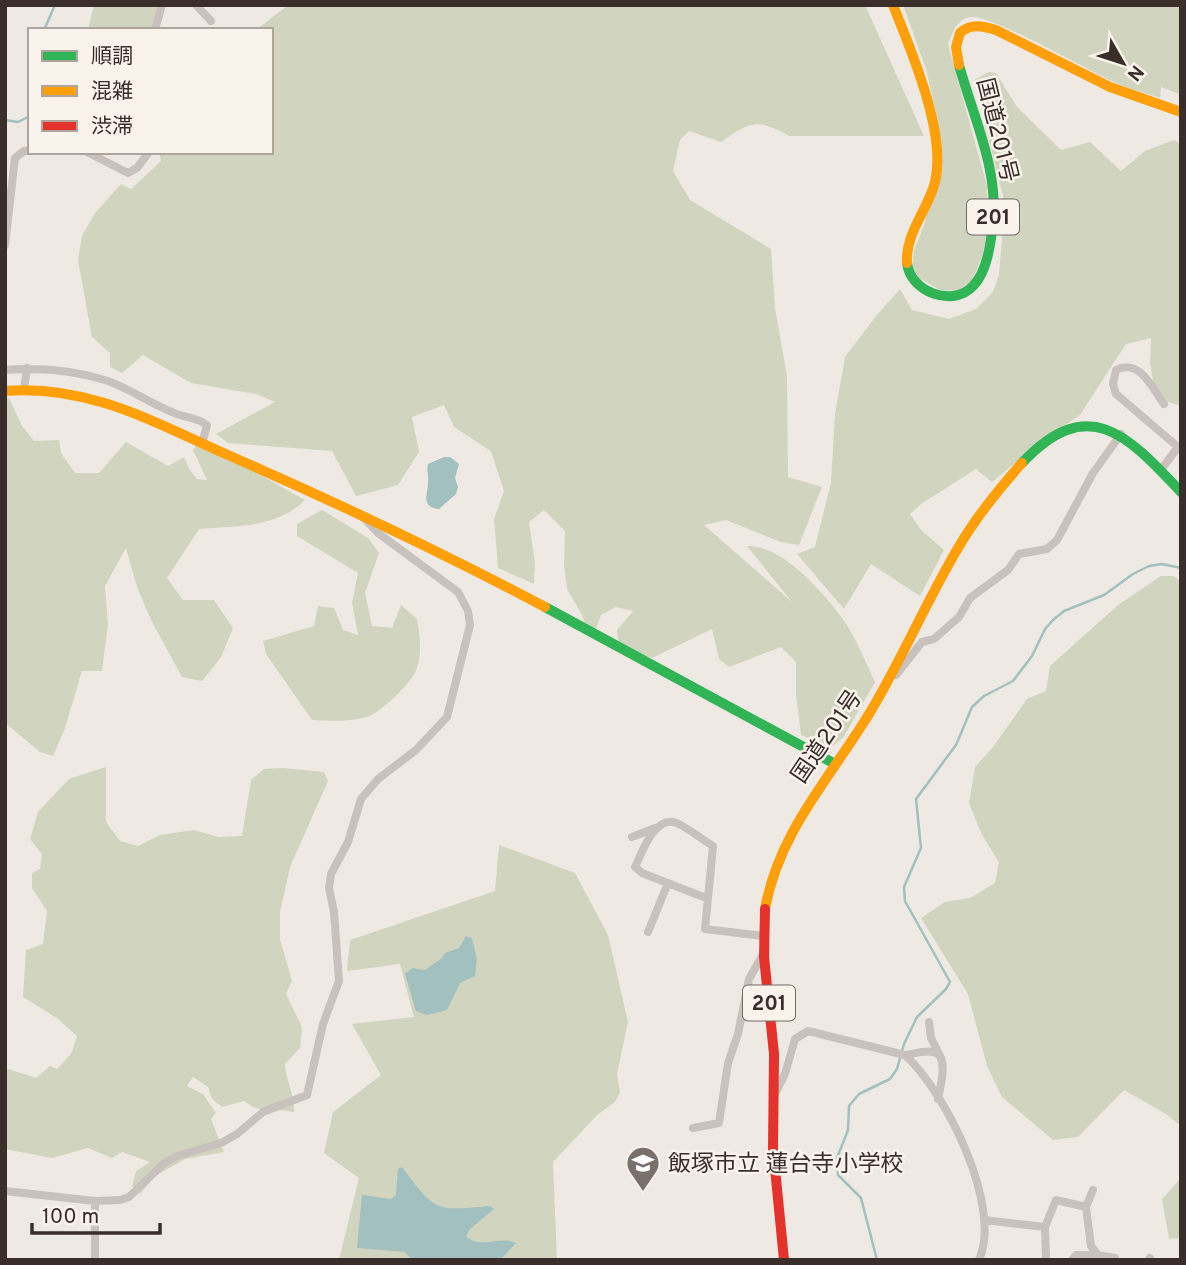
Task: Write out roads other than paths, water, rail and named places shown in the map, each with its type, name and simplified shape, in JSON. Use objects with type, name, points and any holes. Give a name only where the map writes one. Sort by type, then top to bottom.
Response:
[{"type":"main road","name":"国道201号","points":[[893,5],[911,46],[926,95],[937,159],[937,178],[913,237],[907,255],[907,267],[910,278],[916,284],[939,295],[963,294],[975,285],[982,274],[990,247],[993,180],[960,68],[956,45],[967,27],[975,24],[996,30],[1110,87],[1181,112]]},
{"type":"main road","points":[[5,391],[49,388],[99,401],[360,513],[680,678],[835,764]]},
{"type":"main road","name":"国道201号","points":[[784,1260],[773,1148],[773,1040],[763,936],[769,886],[793,824],[869,714],[968,529],[1004,482],[1037,448],[1060,431],[1091,426],[1105,427],[1121,434],[1139,448],[1181,492]]},
{"type":"street","points":[[156,28],[162,5]]},
{"type":"street","points":[[196,5],[211,21]]},
{"type":"street","points":[[5,245],[12,169],[15,158],[28,150]]},
{"type":"street","points":[[91,154],[128,173],[137,168],[148,154]]},
{"type":"street","points":[[1160,471],[1178,447],[1116,394],[1113,384],[1116,370],[1122,366],[1135,367],[1141,371],[1164,404]]},
{"type":"street","points":[[24,389],[27,368]]},
{"type":"street","points":[[5,370],[60,369],[109,381],[171,412],[199,419],[207,425],[202,444]]},
{"type":"street","points":[[890,672],[898,674],[922,642],[934,639],[960,617],[970,598],[1008,570],[1019,554],[1046,549],[1057,540],[1093,473],[1121,434]]},
{"type":"street","points":[[5,1191],[95,1201],[120,1200],[128,1197],[164,1163],[177,1156],[221,1143],[237,1134],[263,1112],[307,1095],[323,1024],[339,981],[334,912],[329,888],[331,874],[348,842],[361,799],[378,779],[416,750],[447,717],[470,625],[468,611],[458,592],[378,533],[360,513]]},
{"type":"street","points":[[706,898],[642,873],[635,867],[652,832],[663,824],[673,822],[713,846],[705,929],[763,936]]},
{"type":"street","points":[[632,837],[659,827]]},
{"type":"street","points":[[648,932],[668,883]]},
{"type":"street","points":[[693,1128],[719,1123],[728,1063],[738,1034],[749,979],[764,953]]},
{"type":"street","points":[[929,1022],[931,1038],[942,1060],[943,1073],[938,1099]]},
{"type":"street","points":[[774,1096],[785,1074],[795,1039],[808,1031],[905,1055],[933,1052],[939,1054]]},
{"type":"street","points":[[905,1055],[938,1099],[959,1133],[972,1163],[984,1220],[985,1238],[979,1260]]},
{"type":"street","points":[[1093,1190],[1086,1207],[1091,1246],[1098,1255]]},
{"type":"street","points":[[1046,1260],[1045,1227],[1056,1200],[1086,1207]]},
{"type":"street","points":[[95,1201],[95,1260]]},
{"type":"street","points":[[984,1220],[1045,1227]]},
{"type":"street","points":[[1072,1260],[1076,1255],[1098,1255],[1117,1259]]},
{"type":"water","points":[[444,457],[450,457],[459,464],[455,478],[458,487],[456,494],[439,509],[427,503],[427,466]]},
{"type":"water","points":[[466,936],[472,938],[477,959],[475,976],[460,983],[447,1010],[427,1015],[416,1011],[405,974],[412,968],[425,970],[445,953],[459,948]]},
{"type":"water","points":[[402,1167],[422,1193],[438,1205],[447,1208],[490,1206],[494,1209],[470,1229],[466,1236],[472,1240],[503,1240],[516,1243],[500,1260],[412,1260],[405,1252],[357,1248],[362,1195],[391,1199],[396,1195],[398,1169]]},
{"type":"waterway","points":[[45,28],[55,5]]},
{"type":"waterway","points":[[5,120],[18,122],[28,117]]},
{"type":"waterway","points":[[877,1260],[861,1198],[838,1175],[837,1158],[848,1130],[849,1106],[859,1094],[890,1079],[897,1069],[904,1044],[917,1017],[950,982],[905,901],[904,887],[921,848],[916,799],[956,745],[972,707],[984,696],[1013,681],[1032,656],[1045,629],[1053,620],[1064,611],[1104,595],[1149,566],[1162,564],[1181,568]]},
{"type":"place","name":"飯塚市立 蓮台寺小学校","points":[[643,1193]]}]
